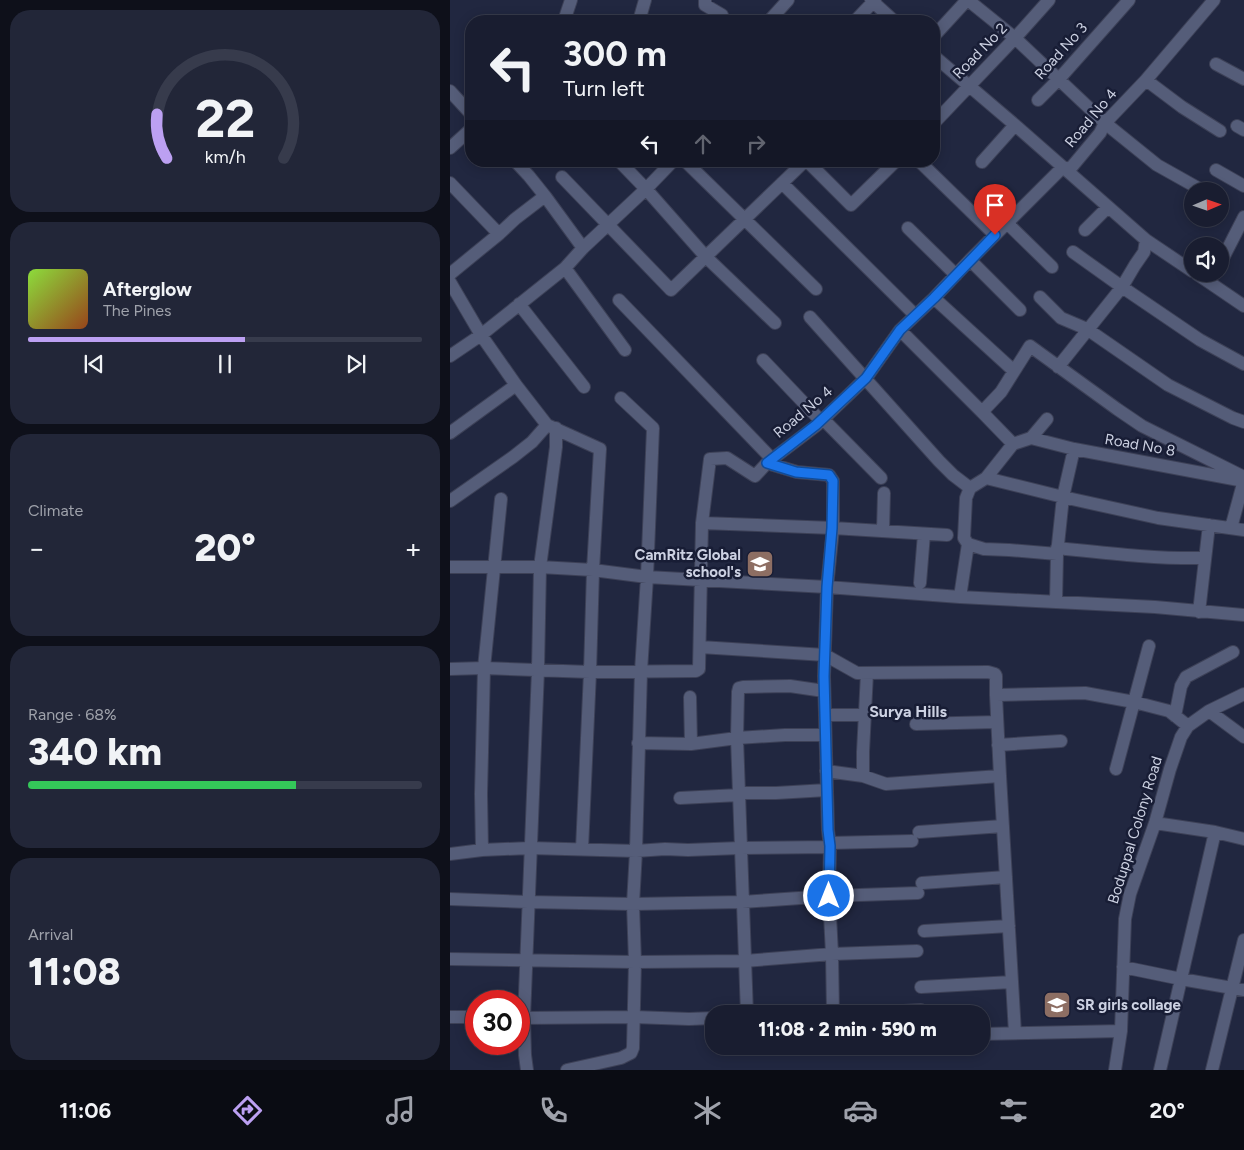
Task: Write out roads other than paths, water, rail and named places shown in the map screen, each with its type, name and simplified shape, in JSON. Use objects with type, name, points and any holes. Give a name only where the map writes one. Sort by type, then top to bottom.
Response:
[{"type":"street","points":[[566,15],[571,0]]},
{"type":"street","points":[[641,15],[645,0]]},
{"type":"street","points":[[705,0],[705,5],[722,15]]},
{"type":"street","points":[[774,15],[788,0]]},
{"type":"street","points":[[940,29],[967,0],[1015,38],[1105,123],[1157,165],[1187,182]]},
{"type":"street","name":"Road No 2","points":[[940,117],[1049,0]]},
{"type":"street","name":"Road No 3","points":[[1038,100],[1129,0]]},
{"type":"street","name":"Road No 4","points":[[450,669],[484,668],[590,672],[696,671],[699,668],[700,647],[702,524],[710,459],[727,458],[755,476],[770,461],[822,420],[866,378],[900,330],[1063,167],[1070,169],[1100,133],[1105,123],[1146,80],[1214,0]]},
{"type":"street","points":[[861,15],[873,1],[888,15]]},
{"type":"street","points":[[940,61],[1146,240],[1184,266]]},
{"type":"street","points":[[1216,64],[1243,75]]},
{"type":"street","points":[[1146,80],[1182,108],[1220,131]]},
{"type":"street","points":[[450,91],[465,107]]},
{"type":"street","points":[[982,162],[1015,125]]},
{"type":"street","points":[[450,148],[465,134]]},
{"type":"street","points":[[521,167],[545,196],[583,248]]},
{"type":"street","points":[[624,167],[706,257],[775,323]]},
{"type":"street","points":[[450,356],[481,335],[565,268],[583,248],[667,167]]},
{"type":"street","points":[[691,167],[816,289]]},
{"type":"street","points":[[562,177],[672,290],[799,167]]},
{"type":"street","points":[[812,167],[851,205],[890,167]]},
{"type":"street","points":[[924,167],[995,235]]},
{"type":"street","points":[[1216,170],[1244,186]]},
{"type":"street","points":[[450,183],[499,234]]},
{"type":"street","points":[[782,183],[915,315]]},
{"type":"street","points":[[450,274],[545,196]]},
{"type":"street","points":[[1085,230],[1108,207]]},
{"type":"street","points":[[1229,252],[1239,239],[1244,217]]},
{"type":"street","points":[[1007,223],[1052,267]]},
{"type":"street","points":[[908,228],[956,275]]},
{"type":"street","points":[[1058,367],[1122,287],[1144,252],[1146,240]]},
{"type":"street","points":[[1072,252],[1200,340],[1244,364]]},
{"type":"street","points":[[970,260],[1020,310]]},
{"type":"street","points":[[565,268],[625,350]]},
{"type":"street","points":[[450,282],[481,335],[516,385],[552,427],[600,449],[593,570],[582,849]]},
{"type":"street","points":[[1217,282],[1244,306]]},
{"type":"street","points":[[1040,297],[1061,318],[1087,329],[1168,385],[1244,422]]},
{"type":"street","points":[[934,298],[1014,371]]},
{"type":"street","points":[[619,300],[770,461],[796,472],[829,475],[833,481],[824,692],[830,845],[829,896],[833,1005]]},
{"type":"street","points":[[519,304],[584,387]]},
{"type":"street","points":[[810,317],[953,475],[970,488]]},
{"type":"street","points":[[900,330],[1014,444]]},
{"type":"street","points":[[982,412],[1001,392],[1030,346],[1142,426],[1244,479],[1238,529],[1158,518],[1063,498],[986,478]]},
{"type":"street","points":[[763,360],[881,478]]},
{"type":"street","points":[[450,433],[516,385]]},
{"type":"street","points":[[567,1070],[622,1058],[631,1053],[633,1048],[635,962],[633,904],[638,744],[653,428],[621,398]]},
{"type":"street","points":[[1047,418],[1031,438],[1014,444],[986,478],[970,488],[966,498],[964,538],[968,544],[984,549],[1205,558]]},
{"type":"street","points":[[450,501],[552,427]]},
{"type":"street","points":[[523,990],[538,670],[540,568],[556,447],[552,427]]},
{"type":"street","name":"Road No 8","points":[[1031,438],[1074,449],[1244,479]]},
{"type":"street","points":[[1056,602],[1057,551],[1063,498],[1074,449]]},
{"type":"street","points":[[883,531],[884,493]]},
{"type":"street","points":[[482,850],[481,794],[484,668],[501,499]]},
{"type":"street","points":[[702,524],[832,528],[947,535]]},
{"type":"street","points":[[1199,612],[1209,525]]},
{"type":"street","points":[[920,583],[924,534]]},
{"type":"street","points":[[960,597],[968,544]]},
{"type":"street","points":[[450,567],[593,570],[647,577],[960,597],[1155,607],[1244,615]]},
{"type":"street","points":[[1116,769],[1149,646]]},
{"type":"street","points":[[700,647],[825,655],[857,673],[992,672],[996,676],[998,745],[1015,1033]]},
{"type":"street","points":[[1175,716],[1181,686],[1186,677],[1233,652]]},
{"type":"street","points":[[863,776],[867,673]]},
{"type":"street","points":[[746,1005],[737,738],[738,692],[739,688],[743,687],[790,686],[824,692]]},
{"type":"street","points":[[996,695],[1085,693],[1169,711],[1188,726]]},
{"type":"street","name":"Boduppal Colony Road","points":[[1115,1070],[1121,1031],[1125,919],[1130,894],[1155,822],[1170,769],[1181,737],[1188,726],[1209,711],[1244,694]]},
{"type":"street","points":[[690,697],[691,744]]},
{"type":"street","points":[[1209,711],[1244,737]]},
{"type":"street","points":[[825,715],[864,715]]},
{"type":"street","points":[[916,724],[997,722]]},
{"type":"street","points":[[638,744],[691,744],[737,738],[825,735]]},
{"type":"street","points":[[998,745],[1061,741]]},
{"type":"street","points":[[826,771],[863,776],[886,784],[1000,776]]},
{"type":"street","points":[[680,798],[827,790]]},
{"type":"street","points":[[1155,822],[1244,839]]},
{"type":"street","points":[[450,854],[482,850],[530,848],[688,850],[830,845],[1003,826]]},
{"type":"street","points":[[1160,1070],[1215,832]]},
{"type":"street","points":[[450,899],[633,904],[742,902],[920,888],[1006,877]]},
{"type":"street","points":[[924,931],[1009,926]]},
{"type":"street","points":[[1212,1070],[1218,1044],[1239,989],[1244,940]]},
{"type":"street","points":[[450,959],[635,962],[744,961],[832,954],[918,951]]},
{"type":"street","points":[[1123,967],[1239,989]]},
{"type":"street","points":[[921,987],[1012,982]]},
{"type":"street","points":[[450,1017],[465,1017]]},
{"type":"street","points":[[530,1018],[705,1018]]},
{"type":"street","points":[[990,1034],[1121,1031]]},
{"type":"street","points":[[525,1055],[527,1070]]},
{"type":"place","name":"CamRitz Global school's","points":[[760,564]]},
{"type":"place","name":"SR girls collage","points":[[1057,1005]]},
{"type":"district","name":"Surya Hills","points":[[908,711]]}]
